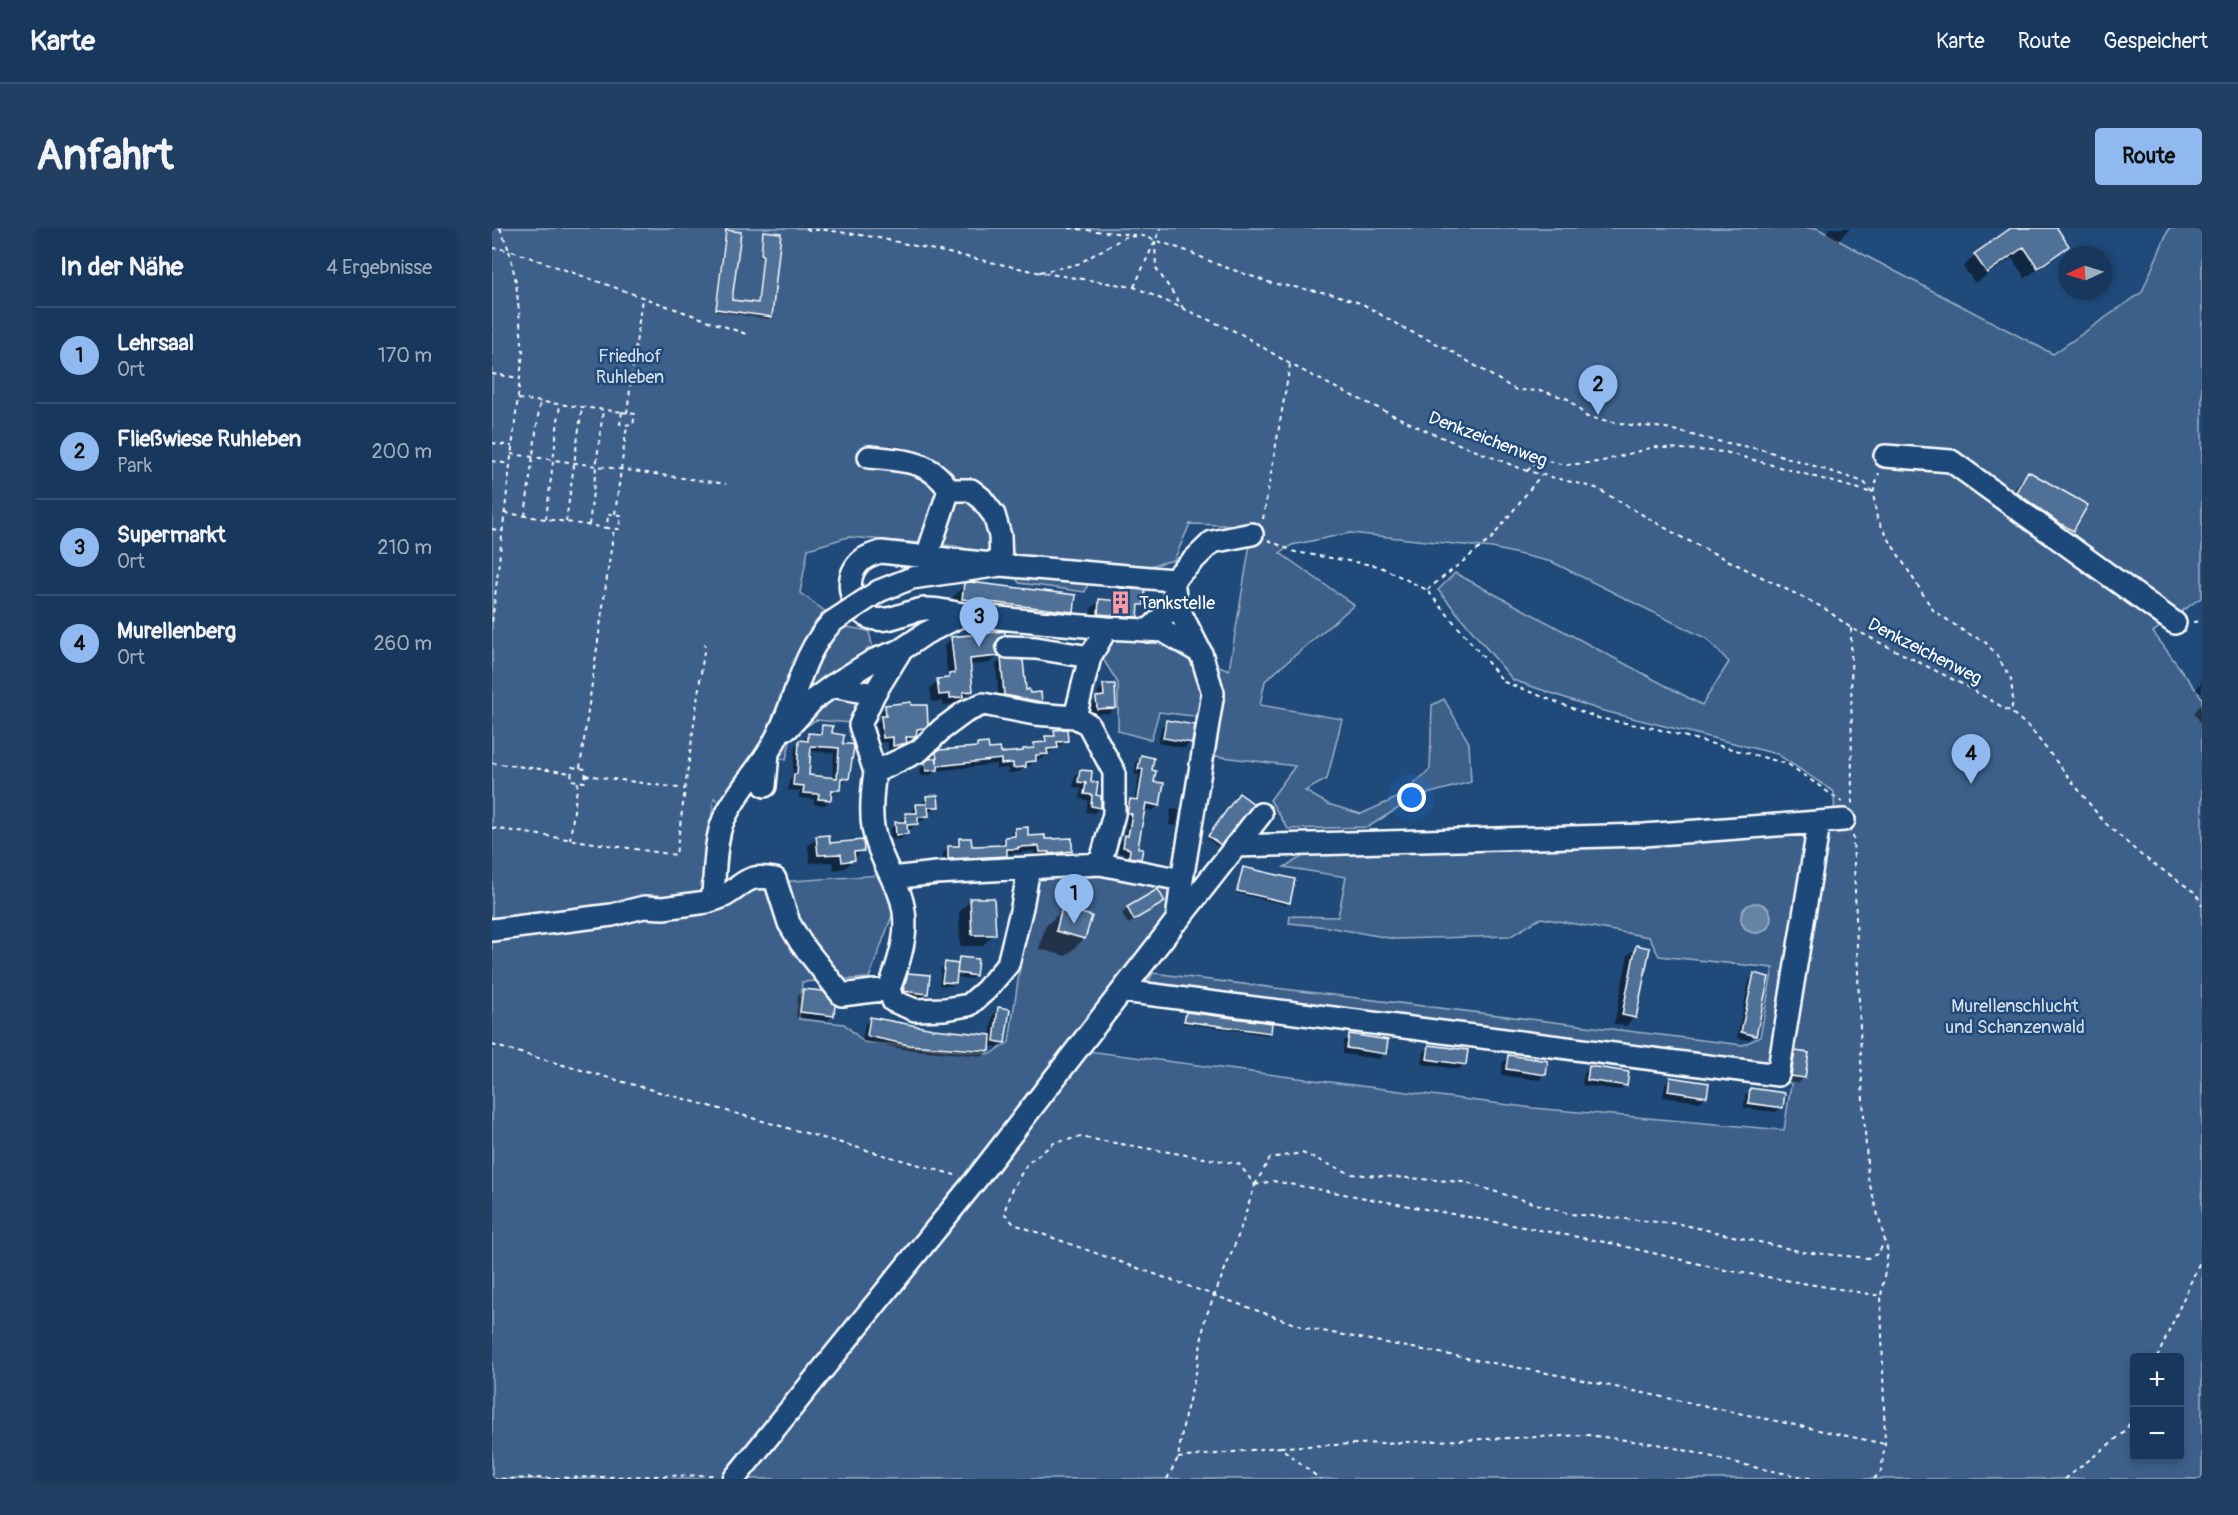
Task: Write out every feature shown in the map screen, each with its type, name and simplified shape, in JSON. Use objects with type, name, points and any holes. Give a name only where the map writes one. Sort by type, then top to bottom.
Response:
[{"type":"lane","points":[[1885,456],[1951,461],[2175,623]]},
{"type":"lane","points":[[869,457],[913,462],[940,476],[949,490]]},
{"type":"lane","points":[[927,556],[949,490]]},
{"type":"lane","points":[[949,490],[971,490],[981,498],[994,515],[1000,536],[1001,565]]},
{"type":"lane","points":[[1201,653],[1163,632],[963,615],[926,609],[893,618],[874,619],[862,614],[853,599],[850,587],[852,575],[858,564],[867,556],[881,552],[1173,580],[1212,542],[1258,532]]},
{"type":"lane","points":[[765,786],[770,748],[792,704],[809,652],[832,622],[879,591],[912,578],[1001,565]]},
{"type":"lane","points":[[1173,580],[1176,604],[1201,653],[1212,693],[1177,920]]},
{"type":"lane","points":[[1148,631],[1176,604]]},
{"type":"lane","points":[[707,902],[713,893],[722,823],[739,791],[770,748],[813,700],[832,686],[874,660],[901,650],[926,633],[963,615]]},
{"type":"lane","points":[[1076,717],[1090,657],[1107,628]]},
{"type":"lane","points":[[1008,647],[1036,648],[1090,657]]},
{"type":"lane","points":[[901,650],[874,694],[860,725],[875,772],[870,803],[871,827],[879,852],[900,891],[904,905],[905,934],[902,955],[889,989],[893,1001],[915,1010],[945,1009],[969,1005],[986,990],[1008,964],[1029,868]]},
{"type":"lane","points":[[832,686],[874,694]]},
{"type":"lane","points":[[875,772],[919,752],[942,729],[965,712],[983,704],[1035,714],[1076,717],[1088,724],[1114,772],[1114,814],[1100,864]]},
{"type":"lane","points":[[736,1477],[975,1181],[1261,814]]},
{"type":"lane","points":[[1236,846],[1644,834],[1819,823],[1848,826]]},
{"type":"lane","points":[[1123,991],[1778,1075],[1819,823]]},
{"type":"lane","points":[[892,878],[936,873],[1100,864],[1182,880]]},
{"type":"lane","points":[[492,930],[612,915],[644,907],[663,908],[707,902],[726,895],[743,882],[760,876],[775,879],[789,923],[801,943],[842,995],[889,989]]},
{"type":"path","points":[[492,622],[523,352],[520,316],[509,250],[500,228]]},
{"type":"path","name":"Denkzeichenweg","points":[[806,228],[874,237],[1037,272],[1134,288],[1241,334],[1290,363],[1431,433],[1527,471],[1596,488],[1681,537],[1824,608],[1851,628],[1962,684],[2011,712],[2030,728],[2103,821],[2140,855],[2196,893],[2202,905]]},
{"type":"path","points":[[1069,228],[1143,236],[1271,283],[1333,294],[1363,304],[1405,329],[1444,347],[1516,390],[1542,391],[1568,399],[1587,417],[1630,425],[1666,428],[1764,450],[1864,482],[1873,493]]},
{"type":"path","points":[[1134,288],[1161,228]]},
{"type":"path","points":[[1037,272],[1078,264],[1125,237],[1143,236]]},
{"type":"path","points":[[1155,240],[1156,268],[1183,308]]},
{"type":"path","points":[[492,248],[509,250],[746,334]]},
{"type":"path","points":[[627,413],[642,298]]},
{"type":"path","points":[[1290,363],[1258,532],[1295,552],[1379,566],[1427,590],[1504,682],[1598,718],[1653,728],[1788,764],[1852,809],[1851,628]]},
{"type":"path","points":[[492,374],[520,378]]},
{"type":"path","points":[[518,399],[560,404],[603,410],[622,412],[635,414],[633,425],[620,424],[622,412]]},
{"type":"path","points":[[525,516],[540,402]]},
{"type":"path","points":[[546,519],[560,404]]},
{"type":"path","points":[[566,522],[582,407]]},
{"type":"path","points":[[589,525],[603,410]]},
{"type":"path","points":[[615,514],[627,425]]},
{"type":"path","points":[[492,443],[512,446]]},
{"type":"path","points":[[1527,471],[1539,459],[1565,465],[1599,462],[1654,447],[1725,452],[1873,493]]},
{"type":"path","points":[[511,454],[726,484]]},
{"type":"path","points":[[1885,456],[1873,493],[1877,518],[1933,610],[1965,632],[1985,642],[1996,654],[2010,679],[2013,700],[2011,712]]},
{"type":"path","points":[[492,461],[510,464]]},
{"type":"path","points":[[1427,590],[1491,539],[1541,475]]},
{"type":"path","points":[[505,513],[607,528],[619,529],[621,515],[608,514],[607,528]]},
{"type":"path","points":[[580,768],[614,528]]},
{"type":"path","points":[[492,530],[503,531]]},
{"type":"path","points":[[492,828],[676,855],[705,644]]},
{"type":"path","points":[[492,763],[572,773]]},
{"type":"path","points":[[572,767],[586,769],[585,782],[571,780],[572,773],[572,767]]},
{"type":"path","points":[[585,775],[685,789]]},
{"type":"path","points":[[570,840],[578,781]]},
{"type":"path","points":[[1848,826],[1868,1178],[1888,1252],[1881,1296],[1885,1444],[1881,1471],[1874,1479]]},
{"type":"path","points":[[492,1046],[975,1181]]},
{"type":"path","points":[[1255,1185],[1239,1164],[1080,1137],[1054,1143],[1028,1164],[1011,1191],[1004,1213],[1014,1224],[1306,1328],[1568,1377],[1885,1444]]},
{"type":"path","points":[[1167,1479],[1179,1458],[1184,1420],[1196,1373],[1205,1319],[1237,1239],[1255,1185],[1270,1158],[1302,1153],[1352,1174],[1463,1182],[1570,1214],[1680,1224],[1803,1252],[1868,1258],[1879,1253],[1886,1239]]},
{"type":"path","points":[[1255,1185],[1273,1181],[1610,1243],[1725,1270],[1881,1296]]},
{"type":"path","points":[[2159,1353],[2202,1257]]},
{"type":"path","points":[[2065,1479],[2126,1431],[2130,1421]]},
{"type":"path","points":[[1179,1458],[1280,1447],[1588,1435],[1663,1445],[1814,1479]]},
{"type":"path","points":[[1280,1447],[1320,1479]]},
{"type":"path","points":[[492,1479],[736,1477]]},
{"type":"green space","points":[[492,228],[1817,228],[2053,354],[2142,292],[2169,228],[2202,228],[2202,597],[2153,632],[2202,698],[2202,1479],[745,1479],[1060,1089],[1088,1051],[1533,1108],[1784,1130],[1791,1084],[1766,1067],[1148,982],[1153,973],[1743,1045],[1760,1037],[1773,968],[1659,956],[1649,937],[1541,918],[1511,936],[1395,939],[1289,923],[1290,916],[1338,917],[1346,877],[1284,867],[1307,854],[1835,827],[1834,792],[1777,754],[1600,710],[1513,680],[1438,590],[1455,573],[1702,705],[1729,662],[1707,639],[1552,562],[1492,548],[1350,533],[1292,545],[1280,553],[1354,605],[1265,681],[1260,705],[1342,719],[1327,779],[1305,791],[1328,804],[1361,814],[1401,796],[1430,769],[1432,705],[1444,699],[1469,743],[1471,782],[1416,797],[1368,827],[1288,829],[1270,800],[1295,766],[1215,756],[1217,730],[1193,716],[1159,712],[1151,740],[1118,731],[1118,683],[1101,656],[1106,639],[1154,640],[1229,670],[1253,526],[1190,524],[1174,560],[1089,581],[1085,592],[1019,583],[1006,559],[955,546],[848,537],[808,549],[800,593],[847,627],[869,631],[874,654],[833,678],[859,698],[852,723],[816,720],[791,737],[786,760],[758,750],[719,802],[714,798],[703,887],[881,875],[893,913],[869,978],[802,982],[799,1019],[844,1024],[864,1042],[991,1054],[1009,1042],[1033,878],[1085,874],[1175,885],[1167,918],[1034,1092],[850,1317],[723,1479],[492,1479]]},
{"type":"shaded area","points":[[1756,903],[1766,908],[1771,918],[1766,928],[1756,933],[1746,928],[1741,918],[1746,908]]},
{"type":"building","points":[[2011,228],[2057,228],[2069,246],[2058,246],[2058,254],[2038,268],[2024,247],[1987,273],[1974,254]]},
{"type":"building","points":[[726,230],[741,232],[732,300],[758,303],[763,231],[781,233],[772,317],[716,309]]},
{"type":"building","points":[[2028,471],[2088,505],[2073,531],[2016,492]]},
{"type":"building","points":[[964,583],[1076,595],[1074,612],[962,599]]},
{"type":"building","name":"Tankstelle","points":[[1121,588],[1145,590],[1144,605],[1139,605],[1138,617],[1098,614],[1099,599],[1119,601]]},
{"type":"building","points":[[1005,631],[1005,635],[998,640],[995,646],[999,656],[970,659],[973,691],[963,692],[963,697],[950,698],[950,694],[939,695],[937,679],[949,678],[949,674],[955,673],[951,637]]},
{"type":"building","points":[[1001,657],[1023,660],[1026,690],[1029,689],[1030,693],[1041,692],[1042,702],[1004,695]]},
{"type":"building","points":[[1103,684],[1115,684],[1116,708],[1097,709],[1096,697],[1104,696]]},
{"type":"building","points":[[911,702],[911,705],[927,705],[928,725],[917,729],[916,737],[906,737],[907,743],[893,746],[893,737],[883,738],[881,716],[886,716],[885,705]]},
{"type":"building","points":[[1166,720],[1195,725],[1192,743],[1163,738]]},
{"type":"building","points":[[822,725],[833,726],[832,733],[844,735],[843,744],[853,744],[854,747],[849,779],[841,778],[840,790],[832,790],[831,800],[818,799],[819,794],[803,793],[804,786],[793,785],[794,774],[797,774],[799,740],[808,741],[808,733],[821,734]],"holes":[[[811,746],[839,748],[837,778],[809,775]]]},
{"type":"building","points":[[1067,729],[1068,741],[1057,742],[1058,748],[1047,749],[1048,754],[1036,755],[1036,761],[1026,762],[1026,767],[1013,768],[1013,763],[1001,764],[1001,759],[938,766],[938,770],[926,771],[925,762],[937,758],[936,752],[939,750],[977,747],[977,744],[988,743],[989,749],[1000,748],[1001,753],[1023,751],[1023,749],[1034,748],[1034,743],[1046,742],[1045,736],[1055,736],[1054,730]]},
{"type":"building","points":[[1141,755],[1154,758],[1152,770],[1156,771],[1154,782],[1164,783],[1160,806],[1146,803],[1138,848],[1143,849],[1141,859],[1129,857],[1130,849],[1123,847],[1125,835],[1128,836],[1132,814],[1127,813],[1130,799],[1138,800],[1143,769],[1138,769]]},
{"type":"building","points":[[1080,770],[1092,771],[1091,782],[1098,783],[1096,795],[1101,796],[1101,808],[1091,806],[1092,795],[1084,794],[1086,783],[1078,782]]},
{"type":"building","points":[[1239,793],[1254,804],[1221,845],[1208,836]]},
{"type":"building","points":[[938,795],[939,807],[928,807],[929,816],[918,817],[918,824],[907,825],[908,834],[896,835],[895,822],[906,822],[905,813],[917,813],[916,804],[927,804],[926,796]]},
{"type":"building","points":[[1028,827],[1028,836],[1045,835],[1045,839],[1072,838],[1072,851],[1049,854],[1049,852],[1040,852],[1039,846],[1018,847],[1018,849],[1007,849],[1007,856],[948,859],[948,846],[959,846],[959,838],[971,838],[972,846],[1005,845],[1005,837],[1015,836],[1015,828]]},
{"type":"building","points":[[829,835],[830,843],[863,840],[864,851],[854,852],[855,860],[842,862],[841,854],[818,855],[816,836]]},
{"type":"building","points":[[1243,867],[1295,879],[1290,903],[1237,891]]},
{"type":"building","points":[[1158,889],[1165,902],[1134,920],[1127,907]]},
{"type":"building","points":[[970,898],[994,898],[996,935],[972,935]]},
{"type":"building","points":[[1062,908],[1092,916],[1085,939],[1056,931]]},
{"type":"building","points":[[1636,945],[1650,948],[1636,1018],[1622,1015]]},
{"type":"building","points":[[959,957],[978,959],[976,976],[957,973]]},
{"type":"building","points":[[945,962],[958,964],[956,983],[942,982]]},
{"type":"building","points":[[908,973],[930,975],[928,994],[903,991]]},
{"type":"building","points":[[1754,973],[1769,977],[1756,1036],[1741,1032]]},
{"type":"building","points":[[803,989],[823,991],[835,1005],[834,1016],[800,1012]]},
{"type":"building","points":[[998,1007],[1010,1009],[1005,1043],[994,1041]]},
{"type":"building","points":[[1186,1012],[1272,1023],[1271,1033],[1184,1021]]},
{"type":"building","points":[[870,1017],[933,1029],[991,1035],[990,1051],[909,1045],[867,1036]]},
{"type":"building","points":[[1349,1034],[1388,1040],[1386,1054],[1347,1048]]},
{"type":"building","points":[[1429,1045],[1468,1050],[1466,1065],[1427,1059]]},
{"type":"building","points":[[1795,1051],[1809,1053],[1805,1078],[1791,1076]]},
{"type":"building","points":[[1508,1055],[1548,1061],[1546,1075],[1506,1069]]},
{"type":"building","points":[[1589,1066],[1629,1072],[1627,1086],[1587,1080]]},
{"type":"building","points":[[1670,1077],[1709,1083],[1707,1097],[1668,1091]]},
{"type":"building","points":[[1750,1088],[1785,1093],[1783,1108],[1748,1103]]},
{"type":"place","name":"Fließwiese Ruhleben","points":[[1598,415]]},
{"type":"place","name":"Tankstelle","points":[[1121,603]]},
{"type":"place","name":"Supermarkt","points":[[979,647]]},
{"type":"place","name":"Murellenberg","points":[[1971,784]]},
{"type":"place","name":"Lehrsaal","points":[[1074,924]]},
{"type":"park label","name":"Friedhof Ruhleben","points":[[630,366]]},
{"type":"park label","name":"Murellenschlucht und Schanzenwald","points":[[2015,1016]]}]
